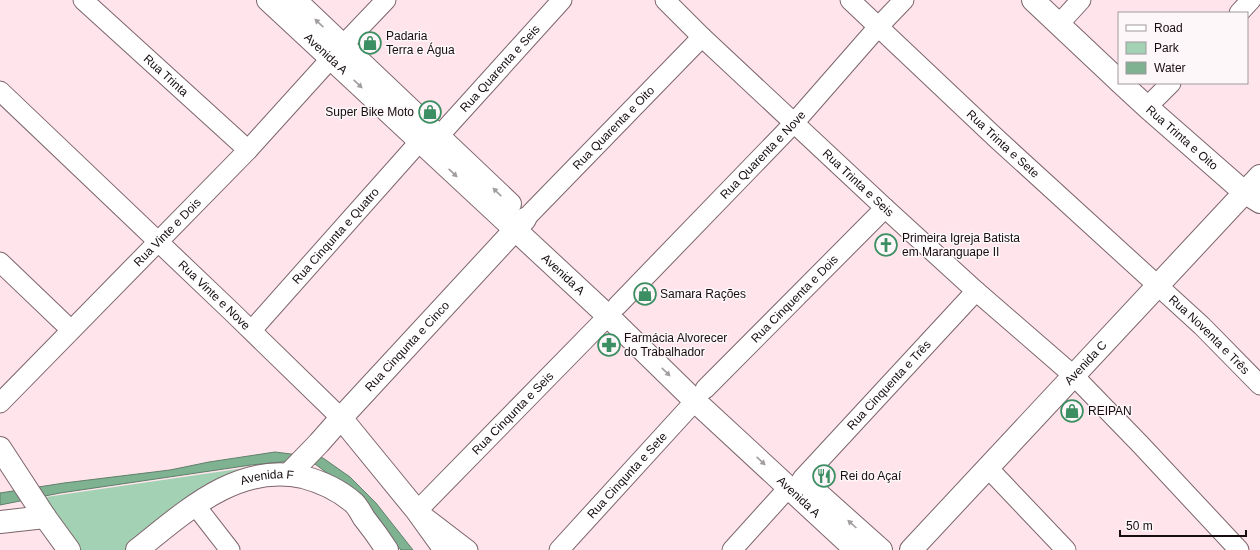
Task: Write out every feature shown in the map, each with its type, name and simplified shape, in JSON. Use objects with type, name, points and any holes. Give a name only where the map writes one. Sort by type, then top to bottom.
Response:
[{"type":"street","name":"Rua Trinta","points":[[83,0],[248,150]]},
{"type":"street","name":"Avenida A","points":[[268,0],[337,52],[795,483],[856,550]]},
{"type":"street","name":"Avenida A","points":[[295,0],[337,52]]},
{"type":"street","name":"Rua Vinte e Dois","points":[[0,403],[248,150],[386,0]]},
{"type":"street","name":"Rua Quarenta e Seis","points":[[429,139],[562,0]]},
{"type":"street","name":"Rua Trinta e Seis","points":[[666,0],[702,37],[885,208],[976,291],[1074,376],[1239,550]]},
{"type":"street","name":"Rua Trinta e Sete","points":[[850,0],[1156,286]]},
{"type":"street","name":"Rua Quarenta e Nove","points":[[613,311],[794,123],[878,27],[904,0]]},
{"type":"street","points":[[1033,0],[1118,80]]},
{"type":"street","points":[[1059,24],[1081,0]]},
{"type":"street","points":[[1240,12],[1251,0]]},
{"type":"street","name":"Rua Quarenta e Oito","points":[[520,224],[702,37]]},
{"type":"street","name":"Rua Trinta e Oito","points":[[1122,84],[1147,108],[1252,197]]},
{"type":"street","points":[[1147,108],[1170,84]]},
{"type":"street","name":"Rua Vinte e Nove","points":[[0,91],[252,330],[341,418],[417,511],[445,550]]},
{"type":"street","name":"Rua Cinqunta e Quatro","points":[[252,330],[429,139]]},
{"type":"street","name":"Avenida C","points":[[911,550],[1156,286],[1252,197],[1260,176]]},
{"type":"street","name":"Rua Cinquenta e Dois","points":[[700,395],[885,208]]},
{"type":"street","name":"Rua Cinqunta e Cinco","points":[[293,470],[520,224]]},
{"type":"street","points":[[0,262],[71,330]]},
{"type":"street","name":"Rua Noventa e Três","points":[[1156,286],[1202,326],[1260,385]]},
{"type":"street","name":"Rua Cinquenta e Três","points":[[732,550],[976,291]]},
{"type":"street","name":"Rua Cinqunta e Seis","points":[[417,511],[613,311]]},
{"type":"street","name":"Rua Cinqunta e Sete","points":[[559,550],[700,395]]},
{"type":"street","points":[[0,448],[24,486],[69,550]]},
{"type":"street","points":[[988,468],[1066,550]]},
{"type":"street","name":"Avenida F","points":[[137,550],[195,505],[219,490],[236,482],[293,470],[335,489],[355,504],[387,550]]},
{"type":"street","name":"Avenida A","points":[[795,483],[881,550]]},
{"type":"street","points":[[195,505],[230,550]]},
{"type":"street","points":[[417,511],[468,550]]},
{"type":"street","points":[[0,522],[43,514]]},
{"type":"green space","points":[[252,467],[132,550],[75,550],[39,498]]},
{"type":"water","points":[[275,452],[323,458],[350,477],[376,503],[413,550],[401,550],[353,492],[315,464],[292,461],[251,465],[60,493],[0,505],[0,493],[64,483],[170,470],[209,462]]},
{"type":"place","name":"Padaria Terra e Água","points":[[370,43]]},
{"type":"place","name":"Super Bike Moto","points":[[430,112]]},
{"type":"place","name":"Primeira Igreja Batista em Maranguape II","points":[[886,245]]},
{"type":"place","name":"Samara Rações","points":[[645,294]]},
{"type":"place","name":"Farmácia Alvorecer do Trabalhador","points":[[609,345]]},
{"type":"place","name":"REIPAN","points":[[1072,411]]},
{"type":"place","name":"Rei do Açaí","points":[[824,476]]}]
